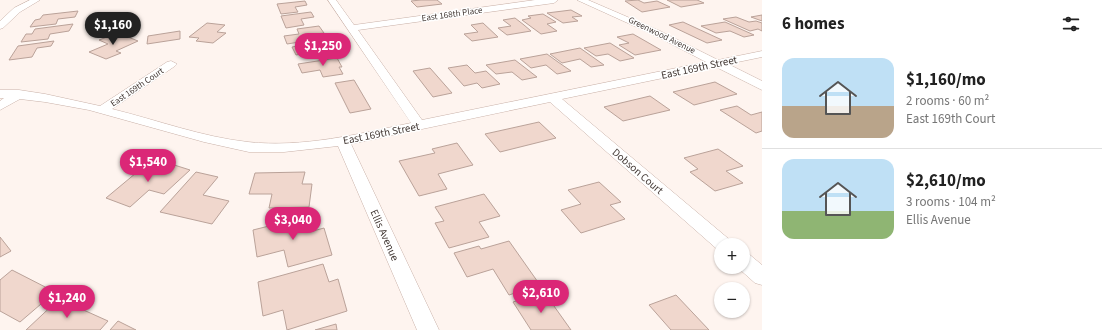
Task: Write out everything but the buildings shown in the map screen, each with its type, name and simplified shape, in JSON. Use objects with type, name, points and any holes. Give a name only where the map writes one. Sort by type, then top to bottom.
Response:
[{"type":"street","points":[[0,26],[17,10],[36,0]]},
{"type":"street","points":[[332,0],[419,125]]},
{"type":"street","name":"East 168th Place","points":[[351,28],[554,0]]},
{"type":"street","name":"Greenwood Avenue","points":[[582,0],[620,15],[719,63],[762,86]]},
{"type":"street","name":"East 169th Street","points":[[0,94],[19,94],[58,100],[102,110],[212,140],[248,147],[282,148],[315,146],[343,141],[762,54]]},
{"type":"street","name":"East 169th Court","points":[[102,110],[171,64]]},
{"type":"street","points":[[0,106],[19,94]]},
{"type":"street","name":"Dobson Court","points":[[552,97],[716,238]]},
{"type":"street","name":"Ellis Avenue","points":[[343,141],[428,330]]},
{"type":"street","points":[[750,267],[762,277]]}]
